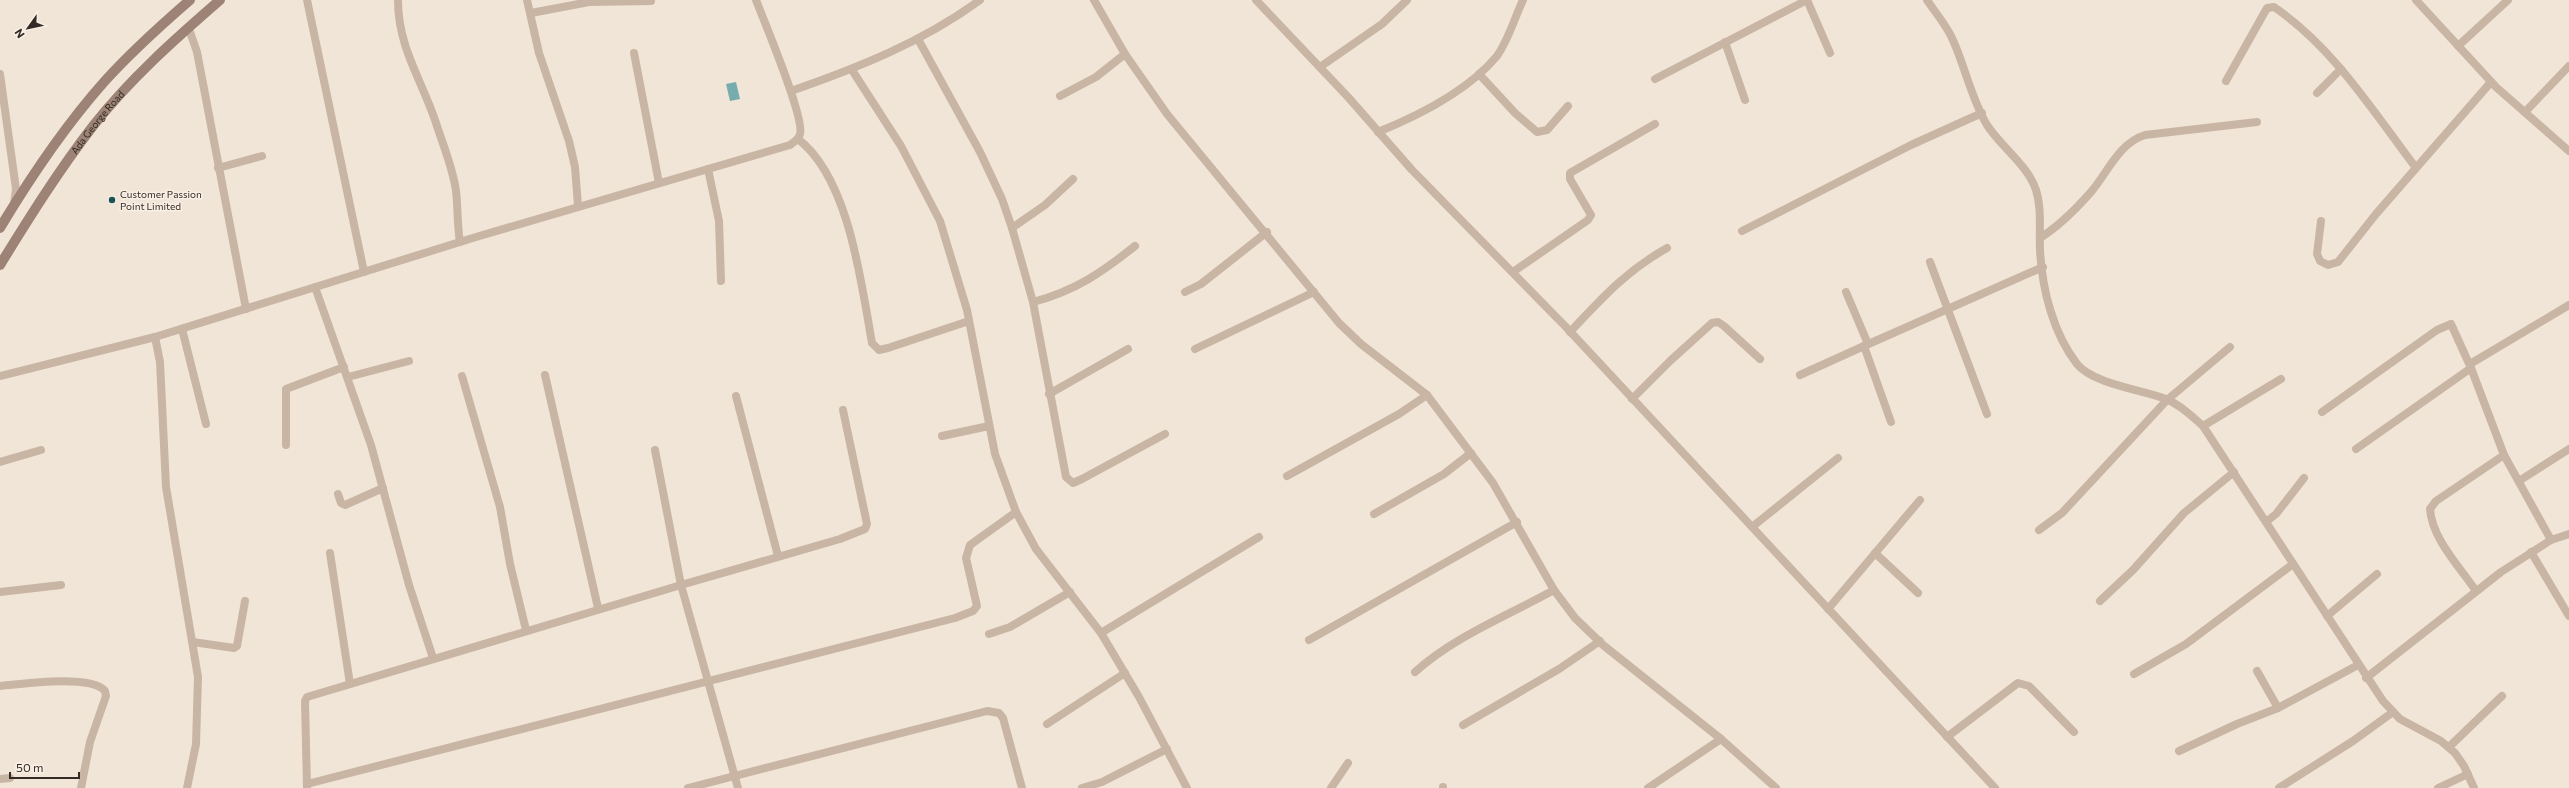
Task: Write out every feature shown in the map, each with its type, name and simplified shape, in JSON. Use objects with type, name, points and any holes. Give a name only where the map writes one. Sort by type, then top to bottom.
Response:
[{"type":"main road","name":"Ada George Road","points":[[0,228],[14,204],[57,143],[104,82],[143,41],[190,0]]},
{"type":"main road","name":"Ada George Road","points":[[0,265],[67,161],[94,126],[158,54],[220,0]]},
{"type":"street","points":[[307,0],[364,272]]},
{"type":"street","points":[[398,0],[398,16],[404,49],[435,121],[451,168],[456,191],[460,242]]},
{"type":"street","points":[[527,0],[539,53],[569,141],[575,167],[578,206]]},
{"type":"street","points":[[0,376],[155,337],[578,206],[790,145],[798,139],[801,127],[791,91],[756,0]]},
{"type":"street","points":[[791,91],[852,70],[918,39],[939,28],[980,0]]},
{"type":"street","points":[[1094,0],[1125,54],[1167,114],[1267,232],[1340,323],[1361,344],[1427,395],[1471,453],[1517,522],[1554,590],[1575,618],[1600,641],[1721,739],[1776,788]]},
{"type":"street","points":[[1320,67],[1382,24],[1407,0]]},
{"type":"street","points":[[1378,132],[1427,108],[1479,74],[1497,55],[1508,38],[1522,0]]},
{"type":"street","points":[[1655,79],[1807,0],[1830,53]]},
{"type":"street","points":[[1927,0],[1952,37],[1988,125],[2025,171],[2036,188],[2040,205],[2040,238],[2048,303],[2061,338],[2078,365],[2096,377],[2168,400],[2189,413],[2203,426],[2366,678],[2400,719],[2442,741],[2449,747],[2464,766],[2474,788]]},
{"type":"street","points":[[2416,0],[2491,82],[2569,151]]},
{"type":"street","points":[[2458,46],[2508,0]]},
{"type":"street","points":[[531,13],[589,2],[651,1]]},
{"type":"street","points":[[1261,2],[1412,170],[1570,332],[1995,788]]},
{"type":"street","points":[[2226,81],[2267,8],[2274,6],[2290,18],[2341,69],[2416,168]]},
{"type":"street","points":[[189,28],[197,52],[246,309]]},
{"type":"street","points":[[918,39],[980,152],[1002,199],[1012,228],[1033,302],[1050,394],[1069,481],[1073,483],[1082,479],[1166,434]]},
{"type":"street","points":[[1726,42],[1745,100]]},
{"type":"street","points":[[634,53],[659,183]]},
{"type":"street","points":[[1060,96],[1096,77],[1125,54]]},
{"type":"street","points":[[2525,112],[2569,66]]},
{"type":"street","points":[[2317,93],[2341,69]]},
{"type":"street","points":[[852,70],[901,146],[940,222],[969,321],[989,426],[1005,486],[1016,512],[1036,549],[1102,633],[1167,749],[1187,788]]},
{"type":"street","points":[[0,74],[16,189],[14,204]]},
{"type":"street","points":[[1479,74],[1516,113],[1537,132],[1547,130],[1568,106]]},
{"type":"street","points":[[2321,221],[2318,254],[2320,261],[2328,265],[2338,262],[2416,168],[2491,82]]},
{"type":"street","points":[[1742,231],[1911,145],[1982,113]]},
{"type":"street","points":[[2040,238],[2055,228],[2091,192],[2126,144],[2134,138],[2145,135],[2257,122]]},
{"type":"street","points":[[1513,272],[1534,259],[1588,220],[1591,215],[1570,178],[1570,173],[1655,124]]},
{"type":"street","points":[[798,139],[822,163],[831,180],[860,272],[872,342],[875,347],[879,350],[888,348],[969,321]]},
{"type":"street","points":[[218,168],[262,156]]},
{"type":"street","points":[[708,169],[719,221],[721,281]]},
{"type":"street","points":[[1012,228],[1045,204],[1074,179]]},
{"type":"street","points":[[1185,292],[1201,284],[1267,232]]},
{"type":"street","points":[[1033,302],[1062,294],[1084,283],[1135,246]]},
{"type":"street","points":[[1570,332],[1623,277],[1639,264],[1667,248]]},
{"type":"street","points":[[1930,262],[1949,308],[1987,414]]},
{"type":"street","points":[[1800,375],[2043,267]]},
{"type":"street","points":[[315,287],[371,445],[433,658]]},
{"type":"street","points":[[1195,349],[1314,292]]},
{"type":"street","points":[[1846,292],[1866,345],[1891,422]]},
{"type":"street","points":[[2356,449],[2470,366],[2569,305]]},
{"type":"street","points":[[1632,399],[1670,361],[1712,323],[1718,322],[1724,326],[1760,359]]},
{"type":"street","points":[[2322,412],[2444,325],[2451,324],[2454,327],[2470,366],[2504,455],[2550,540]]},
{"type":"street","points":[[182,329],[206,424]]},
{"type":"street","points":[[155,337],[160,362],[166,487],[198,677],[196,744],[187,788]]},
{"type":"street","points":[[2039,530],[2062,514],[2168,400],[2230,347]]},
{"type":"street","points":[[1050,394],[1128,349]]},
{"type":"street","points":[[348,378],[410,362]]},
{"type":"street","points":[[286,445],[286,389],[344,367]]},
{"type":"street","points":[[545,375],[598,608]]},
{"type":"street","points":[[462,376],[500,507],[510,564],[526,630]]},
{"type":"street","points":[[2203,426],[2281,379]]},
{"type":"street","points":[[1287,476],[1399,414],[1427,395]]},
{"type":"street","points":[[736,396],[778,556]]},
{"type":"street","points":[[843,410],[867,524],[865,529],[840,539],[598,608],[433,658],[306,699],[307,786],[955,618],[973,611],[977,606],[966,558],[970,545],[1016,512]]},
{"type":"street","points":[[942,436],[989,426]]},
{"type":"street","points":[[2519,481],[2569,449]]},
{"type":"street","points":[[0,462],[41,450]]},
{"type":"street","points":[[655,450],[681,585],[738,788]]},
{"type":"street","points":[[1374,514],[1444,474],[1471,453]]},
{"type":"street","points":[[2476,591],[2439,537],[2430,518],[2430,509],[2436,501],[2504,455]]},
{"type":"street","points":[[1752,527],[1838,458]]},
{"type":"street","points":[[2100,601],[2133,570],[2184,513],[2234,472]]},
{"type":"street","points":[[2266,522],[2286,502],[2304,478]]},
{"type":"street","points":[[338,494],[341,503],[345,504],[383,488]]},
{"type":"street","points":[[1828,609],[1851,584],[1920,500]]},
{"type":"street","points":[[1309,640],[1517,522]]},
{"type":"street","points":[[2366,678],[2476,591],[2550,540],[2569,534]]},
{"type":"street","points":[[1102,633],[1259,537]]},
{"type":"street","points":[[330,552],[350,684]]},
{"type":"street","points":[[2531,552],[2569,616]]},
{"type":"street","points":[[1876,553],[1918,593]]},
{"type":"street","points":[[2134,674],[2192,640],[2293,564]]},
{"type":"street","points":[[2326,616],[2377,574]]},
{"type":"street","points":[[0,592],[61,585]]},
{"type":"street","points":[[1415,672],[1434,655],[1457,640],[1554,590]]},
{"type":"street","points":[[989,634],[1010,627],[1070,592]]},
{"type":"street","points":[[193,642],[234,648],[237,646],[246,601]]},
{"type":"street","points":[[1463,725],[1559,669],[1600,641]]},
{"type":"street","points":[[2179,751],[2237,724],[2278,708],[2358,665]]},
{"type":"street","points":[[2257,671],[2278,708]]},
{"type":"street","points":[[1047,724],[1125,674]]},
{"type":"street","points":[[0,686],[54,682],[86,683],[102,688],[106,696],[90,742],[81,788]]},
{"type":"street","points":[[1947,737],[2018,682],[2029,686],[2074,732]]},
{"type":"street","points":[[2449,747],[2502,696]]},
{"type":"street","points":[[688,788],[987,711],[999,713],[1002,718],[1022,788]]},
{"type":"street","points":[[2279,788],[2353,741],[2393,712]]},
{"type":"street","points":[[1648,788],[1721,739]]},
{"type":"street","points":[[1082,788],[1102,782],[1167,749]]},
{"type":"street","points":[[1331,788],[1348,763]]},
{"type":"street","points":[[2438,788],[2468,774]]},
{"type":"street","points":[[0,779],[10,778]]},
{"type":"water","points":[[736,82],[740,99],[730,101],[726,84]]},
{"type":"place","name":"Customer Passion Point Limited","points":[[112,200]]}]
